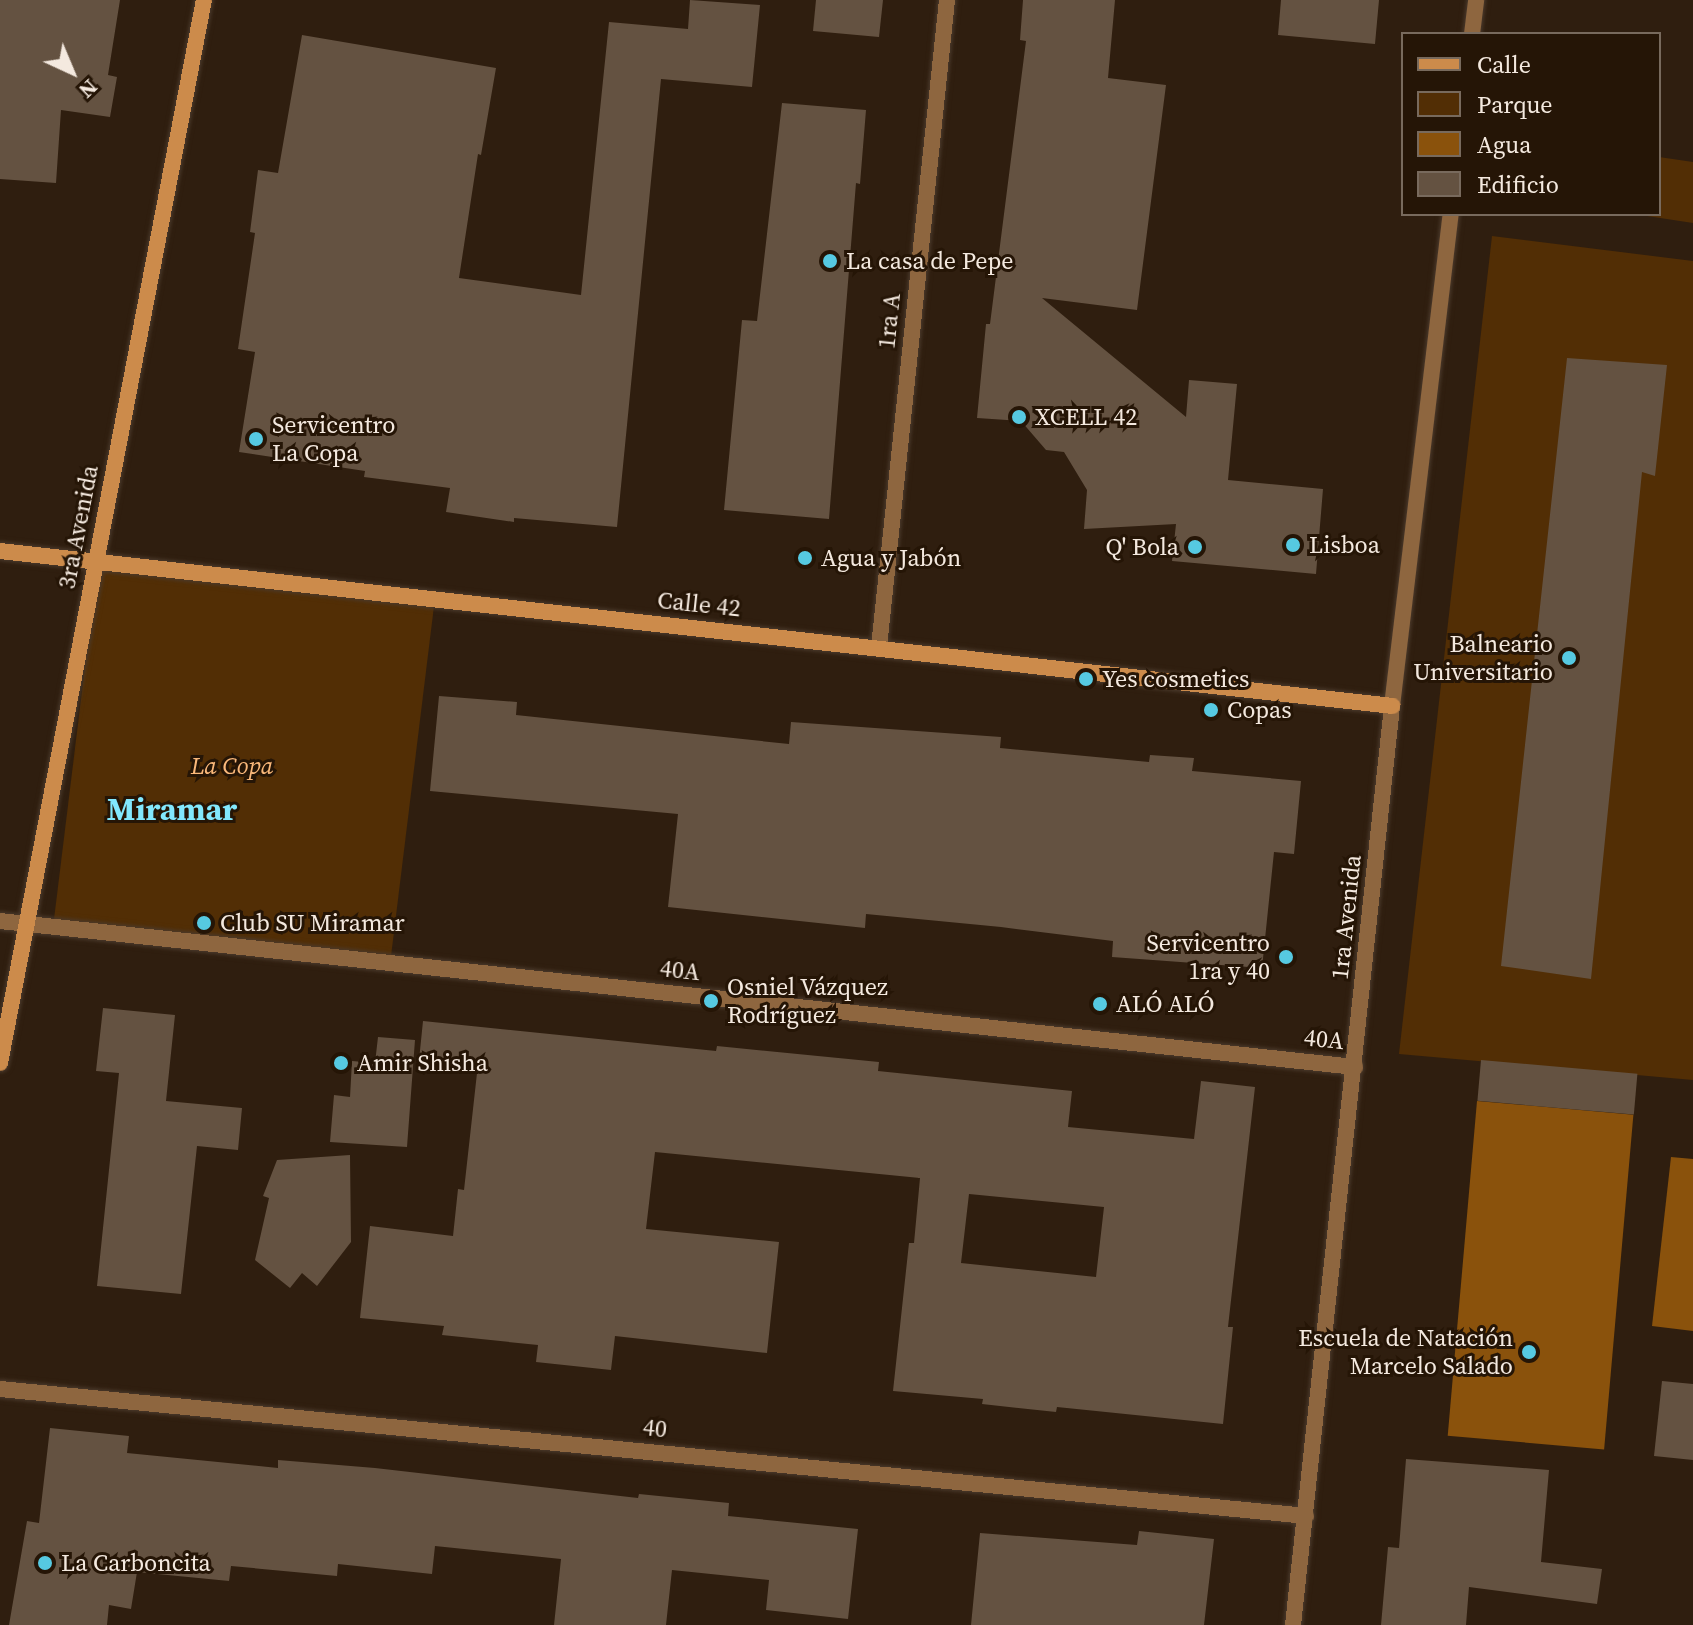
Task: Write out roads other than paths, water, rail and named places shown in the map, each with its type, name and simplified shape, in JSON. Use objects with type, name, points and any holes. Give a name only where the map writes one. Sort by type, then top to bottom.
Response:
[{"type":"main road","name":"3ra Avenida","points":[[0,1063],[204,0]]},
{"type":"main road","name":"Calle 42","points":[[0,551],[1392,706]]},
{"type":"street","name":"1ra A","points":[[879,647],[947,0]]},
{"type":"street","points":[[1472,32],[1476,0]]},
{"type":"street","name":"1ra Avenida","points":[[1293,1625],[1392,706],[1451,216]]},
{"type":"street","name":"40A","points":[[0,921],[1355,1067]]},
{"type":"street","name":"40","points":[[0,1389],[1306,1516]]},
{"type":"water","points":[[1477,1101],[1633,1115],[1604,1449],[1448,1436]]},
{"type":"water","points":[[1671,1157],[1693,1159],[1693,1331],[1652,1326]]},
{"type":"place","name":"La casa de Pepe","points":[[830,261]]},
{"type":"place","name":"XCELL 42","points":[[1019,417]]},
{"type":"place","name":"Servicentro La Copa","points":[[256,439]]},
{"type":"place","name":"Lisboa","points":[[1293,545]]},
{"type":"place","name":"Q' Bola","points":[[1195,547]]},
{"type":"place","name":"Agua y Jabón","points":[[805,558]]},
{"type":"place","name":"Balneario Universitario","points":[[1569,658]]},
{"type":"place","name":"Yes cosmetics","points":[[1086,679]]},
{"type":"place","name":"Copas","points":[[1211,710]]},
{"type":"place","name":"Club SU Miramar","points":[[204,923]]},
{"type":"place","name":"Servicentro 1ra y 40","points":[[1286,957]]},
{"type":"place","name":"Osniel Vázquez Rodríguez","points":[[711,1001]]},
{"type":"place","name":"ALÓ ALÓ","points":[[1100,1004]]},
{"type":"place","name":"Amir Shisha","points":[[341,1063]]},
{"type":"place","name":"Escuela de Natación Marcelo Salado","points":[[1529,1352]]},
{"type":"place","name":"La Carboncita","points":[[45,1563]]},
{"type":"district","name":"Miramar","points":[[172,809]]},
{"type":"park label","name":"La Copa","points":[[232,766]]}]
